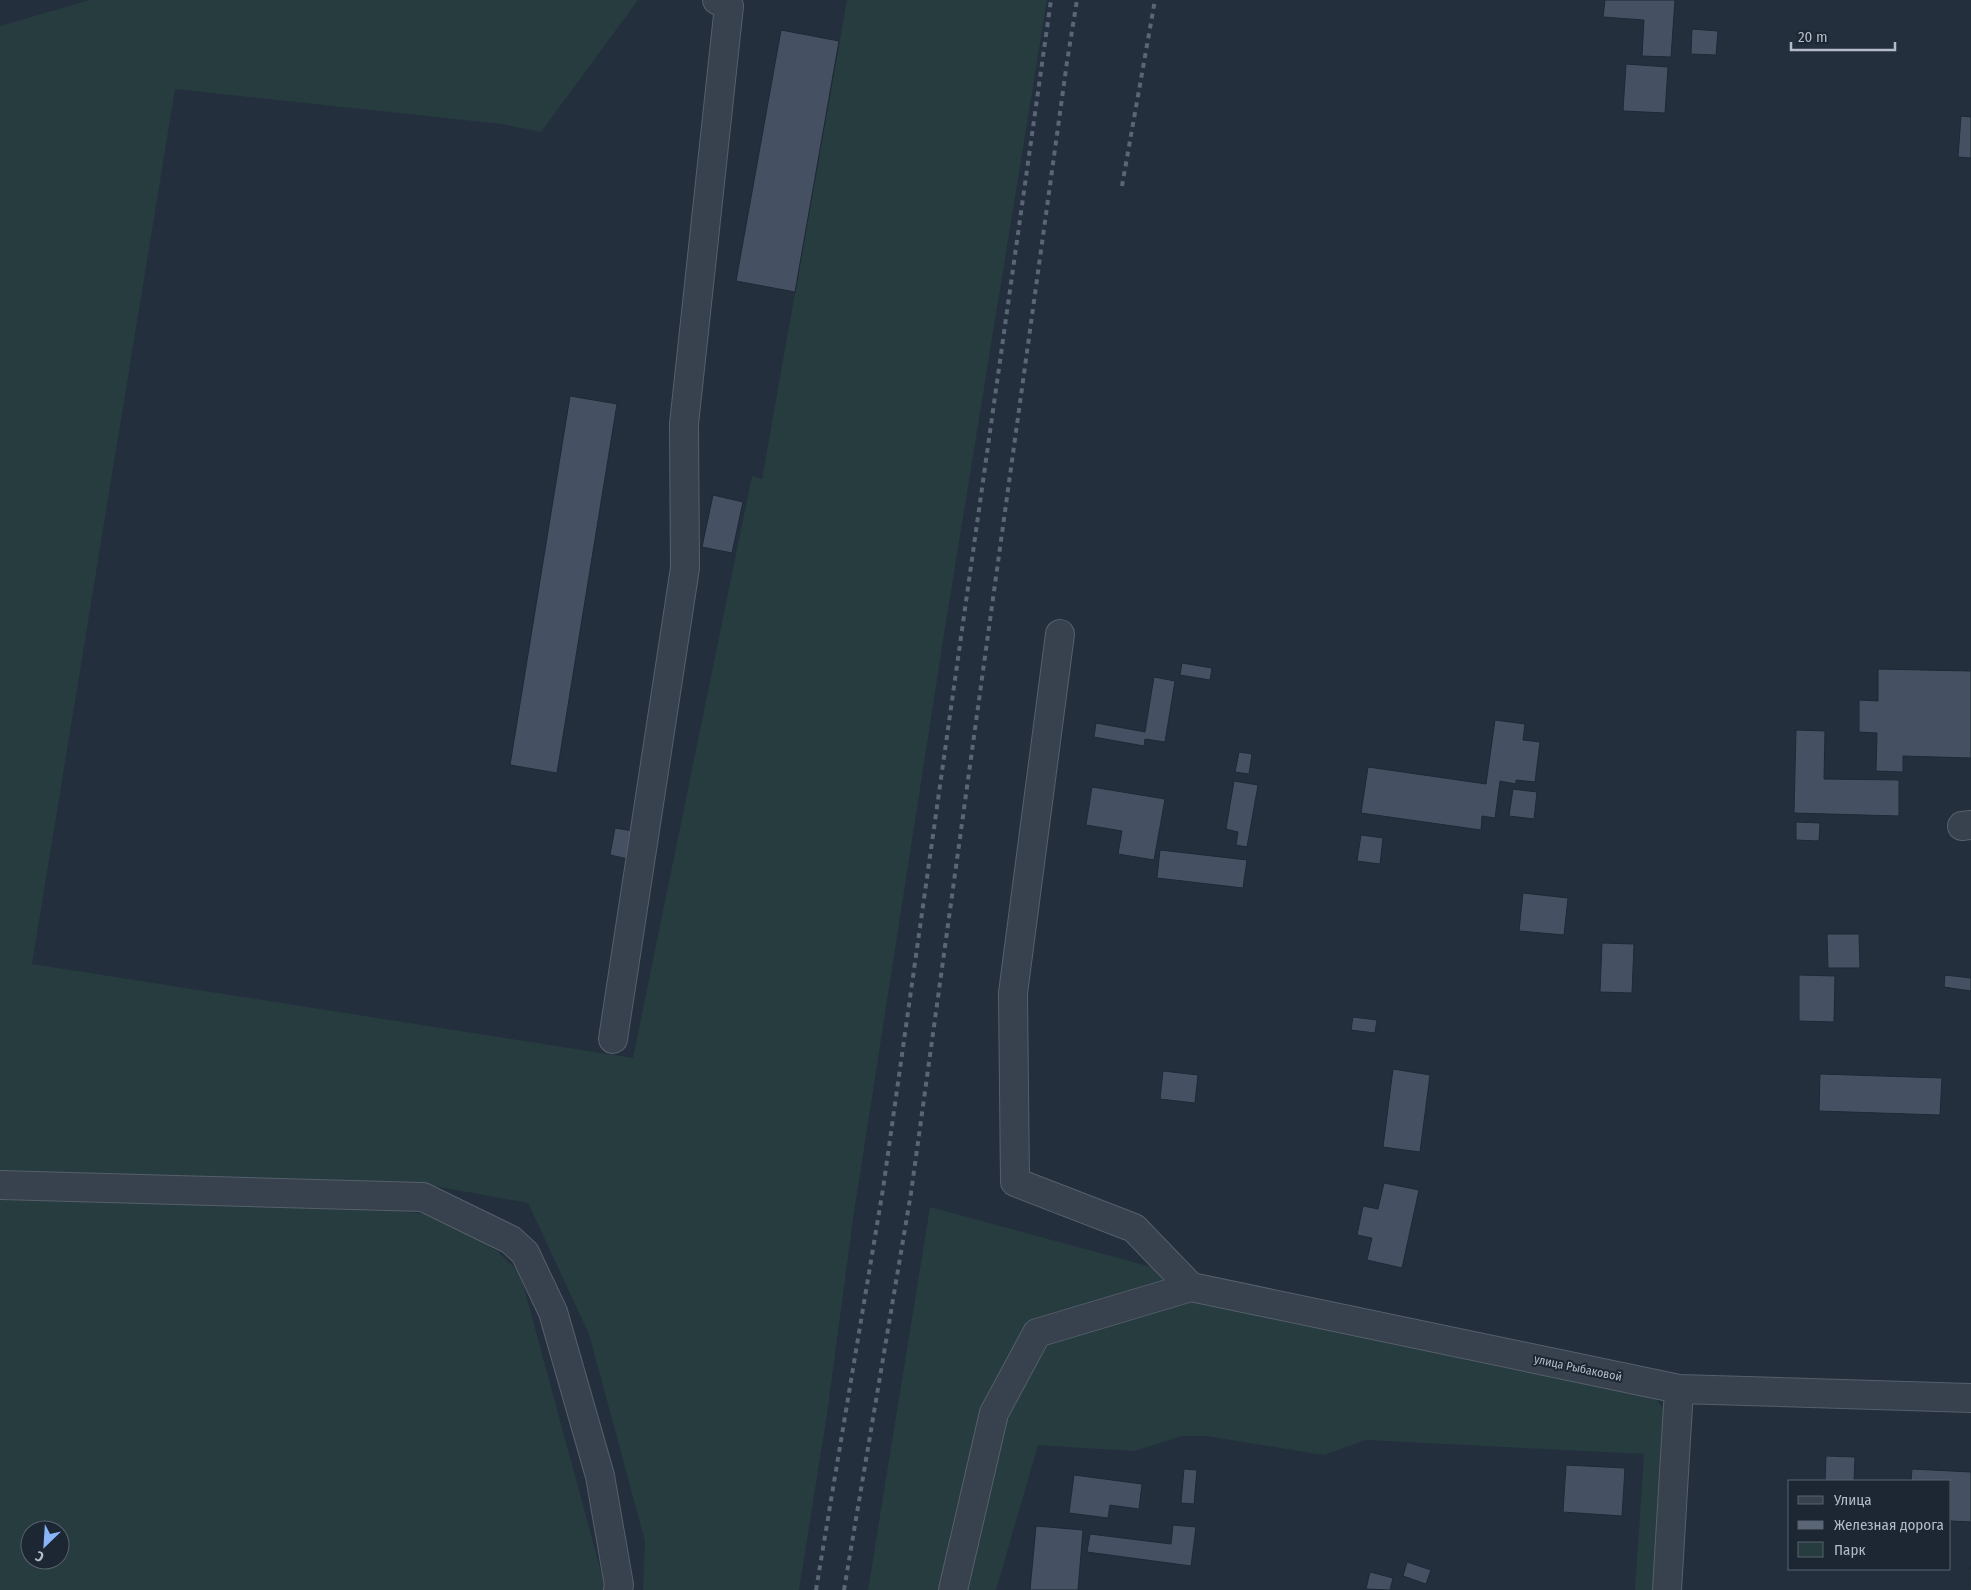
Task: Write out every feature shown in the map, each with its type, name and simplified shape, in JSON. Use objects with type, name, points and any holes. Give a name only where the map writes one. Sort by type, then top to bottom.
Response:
[{"type":"street","points":[[613,1039],[685,568],[684,424],[729,6],[717,0]]},
{"type":"street","points":[[953,1590],[994,1413],[1037,1333],[1191,1287],[1134,1228],[1015,1182],[1013,993],[1060,634]]},
{"type":"street","points":[[0,1185],[422,1197],[511,1240],[525,1253],[554,1312],[600,1476],[619,1585],[618,1590]]},
{"type":"street","name":"улица Рыбаковой","points":[[1191,1287],[1679,1389],[1971,1398]]},
{"type":"street","points":[[1667,1590],[1679,1389]]},
{"type":"green space","points":[[90,0],[638,0],[541,132],[502,124],[175,89],[32,964],[633,1058],[752,476],[762,479],[847,0],[1047,0],[945,628],[853,1219],[827,1414],[799,1590],[643,1590],[645,1541],[589,1334],[528,1203],[429,1185],[0,1172],[0,26]]},
{"type":"green space","points":[[0,1200],[361,1206],[431,1215],[462,1230],[497,1251],[520,1273],[606,1590],[0,1590]]},
{"type":"green space","points":[[930,1207],[1240,1291],[1643,1383],[1667,1413],[1658,1590],[1635,1590],[1644,1454],[1366,1440],[1324,1455],[1206,1436],[1183,1436],[1134,1451],[1038,1445],[996,1590],[868,1590]]},
{"type":"building","points":[[1605,0],[1675,0],[1671,57],[1642,56],[1644,20],[1603,17]]},
{"type":"building","points":[[1692,29],[1718,31],[1716,55],[1691,54]]},
{"type":"building","points":[[781,30],[839,41],[795,292],[736,281]]},
{"type":"building","points":[[1626,64],[1668,67],[1665,113],[1623,111]]},
{"type":"building","points":[[1961,116],[1971,117],[1971,158],[1958,157]]},
{"type":"building","points":[[570,396],[617,404],[557,773],[510,765]]},
{"type":"building","points":[[713,495],[743,502],[732,553],[702,547]]},
{"type":"building","points":[[1182,663],[1212,668],[1210,680],[1180,675]]},
{"type":"building","points":[[1878,669],[1971,671],[1971,758],[1903,756],[1903,772],[1876,771],[1877,733],[1859,732],[1859,700],[1878,701]]},
{"type":"building","points":[[1154,677],[1175,681],[1165,742],[1145,739],[1144,746],[1094,737],[1096,723],[1145,732]]},
{"type":"building","points":[[1495,720],[1525,724],[1523,740],[1540,742],[1535,782],[1516,780],[1516,784],[1500,781],[1495,818],[1482,816],[1481,830],[1361,813],[1368,767],[1486,784]]},
{"type":"building","points":[[1796,730],[1825,731],[1824,779],[1899,780],[1899,816],[1794,813]]},
{"type":"building","points":[[1239,752],[1252,754],[1249,774],[1235,772]]},
{"type":"building","points":[[1234,781],[1258,785],[1247,847],[1236,845],[1238,832],[1226,829]]},
{"type":"building","points":[[1092,787],[1165,799],[1154,860],[1118,854],[1122,831],[1086,825]]},
{"type":"building","points":[[1513,789],[1537,792],[1534,819],[1509,816]]},
{"type":"building","points":[[1796,822],[1820,823],[1819,841],[1796,840]]},
{"type":"building","points":[[615,828],[633,831],[628,859],[610,855]]},
{"type":"building","points":[[1361,835],[1383,838],[1380,864],[1357,861]]},
{"type":"building","points":[[1160,850],[1247,860],[1243,888],[1157,878]]},
{"type":"building","points":[[1523,893],[1568,898],[1564,935],[1519,931]]},
{"type":"building","points":[[1827,934],[1859,934],[1860,968],[1828,968]]},
{"type":"building","points":[[1602,943],[1634,944],[1632,993],[1600,992]]},
{"type":"building","points":[[1799,975],[1835,976],[1834,1022],[1799,1021]]},
{"type":"building","points":[[1945,975],[1971,978],[1971,991],[1944,987]]},
{"type":"building","points":[[1353,1017],[1377,1020],[1375,1033],[1351,1030]]},
{"type":"building","points":[[1393,1069],[1430,1075],[1420,1152],[1383,1147]]},
{"type":"building","points":[[1163,1071],[1198,1075],[1195,1103],[1160,1099]]},
{"type":"building","points":[[1820,1074],[1942,1078],[1940,1115],[1819,1111]]},
{"type":"building","points":[[1384,1183],[1419,1190],[1402,1268],[1367,1260],[1372,1238],[1357,1235],[1363,1206],[1378,1209]]},
{"type":"building","points":[[1826,1456],[1855,1457],[1854,1480],[1825,1480]]},
{"type":"building","points":[[1566,1465],[1625,1468],[1622,1516],[1563,1512]]},
{"type":"building","points":[[1184,1469],[1197,1470],[1194,1504],[1181,1503]]},
{"type":"building","points":[[1912,1469],[1971,1472],[1971,1522],[1951,1521],[1951,1480],[1911,1480]]},
{"type":"building","points":[[1074,1475],[1142,1484],[1139,1509],[1110,1505],[1108,1518],[1069,1513]]},
{"type":"building","points":[[1173,1525],[1196,1527],[1191,1566],[1087,1552],[1090,1534],[1171,1544]]},
{"type":"building","points":[[1036,1526],[1083,1530],[1078,1590],[1030,1590]]},
{"type":"building","points":[[1407,1562],[1431,1570],[1426,1584],[1403,1576]]},
{"type":"building","points":[[1971,1568],[1971,1590],[1970,1590]]},
{"type":"building","points":[[1370,1572],[1393,1578],[1390,1590],[1366,1589]]},
{"type":"railway","points":[[816,1590],[883,1189],[1051,0]]},
{"type":"railway","points":[[844,1590],[911,1193],[1077,0]]},
{"type":"railway","points":[[1122,186],[1155,0]]}]
